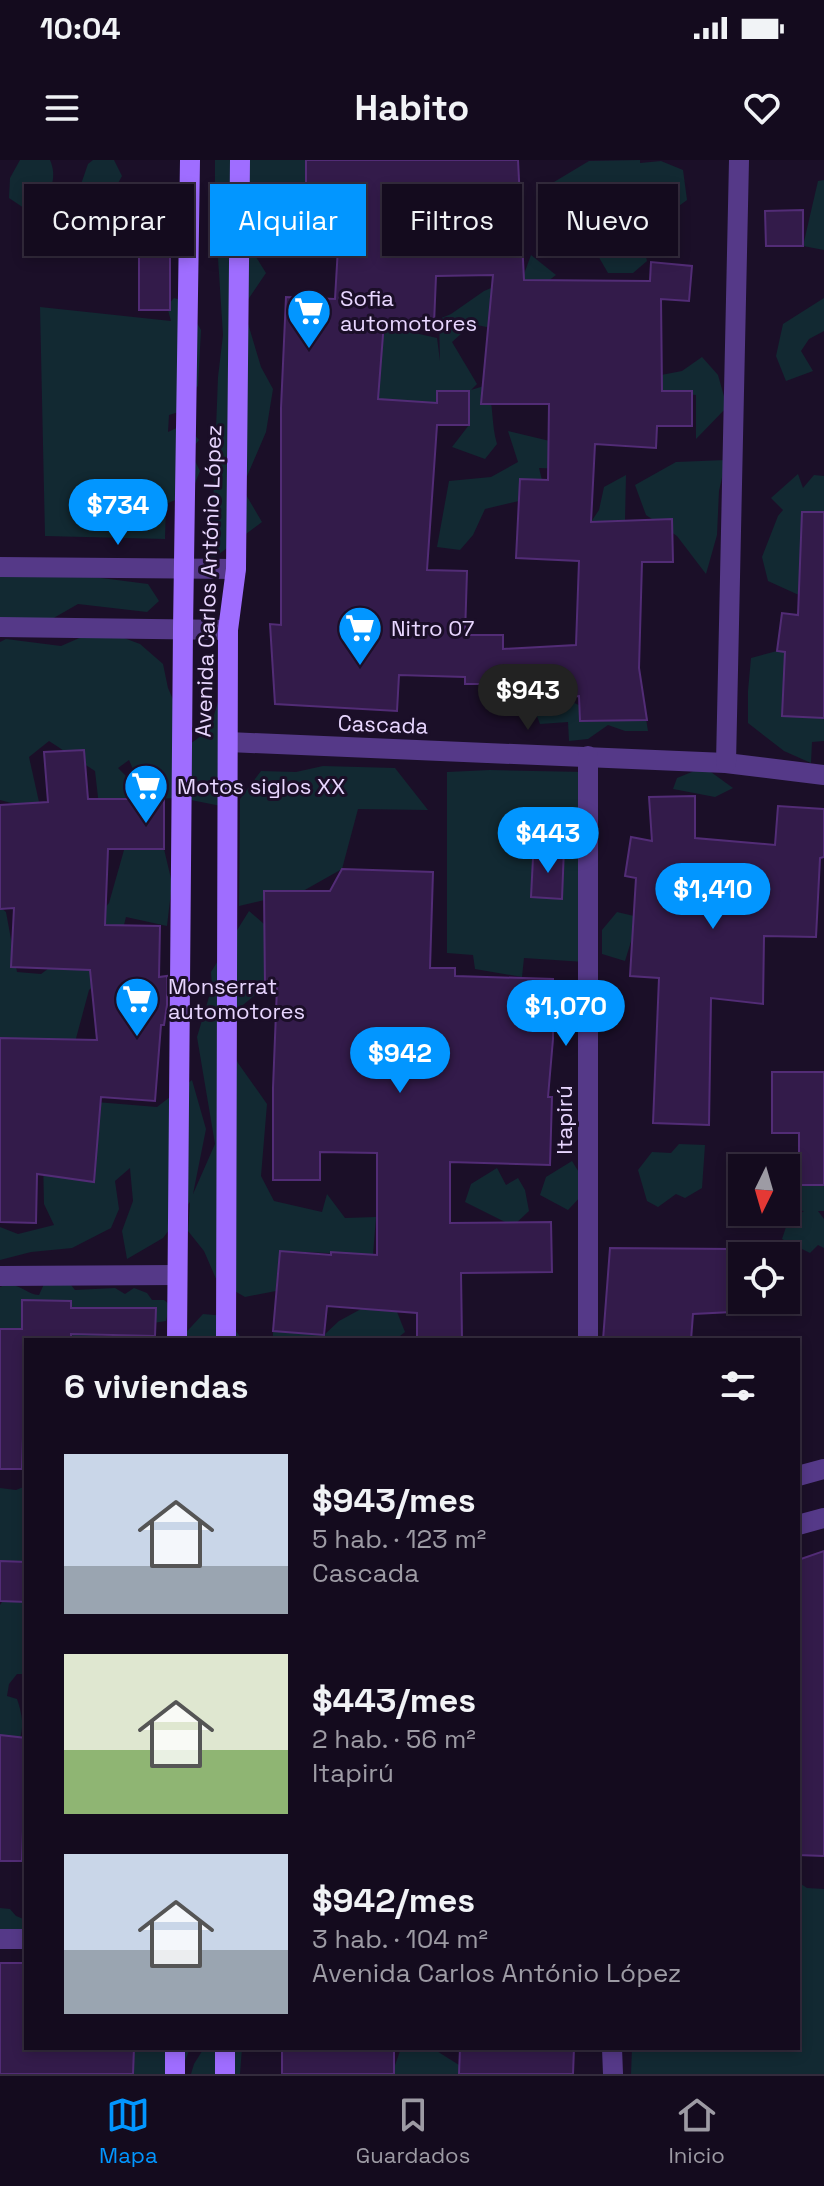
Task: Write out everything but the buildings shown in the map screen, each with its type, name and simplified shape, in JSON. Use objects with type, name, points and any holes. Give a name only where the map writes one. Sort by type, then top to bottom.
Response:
[{"type":"main road","name":"Avenida Carlos António López","points":[[177,1338],[183,570],[190,160]]},
{"type":"main road","name":"Avenida Carlos António López","points":[[226,1338],[228,630],[236,569],[240,160]]},
{"type":"main road","points":[[175,2050],[175,2074]]},
{"type":"main road","points":[[225,2050],[225,2074]]},
{"type":"street","points":[[726,763],[739,160]]},
{"type":"street","points":[[0,567],[236,569]]},
{"type":"street","points":[[0,627],[228,630]]},
{"type":"street","name":"Cascada","points":[[228,742],[726,763],[824,775]]},
{"type":"street","name":"Itapirú","points":[[588,756],[588,1338]]},
{"type":"street","points":[[0,1276],[177,1275]]},
{"type":"street","points":[[800,1475],[824,1469]]},
{"type":"street","points":[[800,1524],[824,1518]]},
{"type":"street","points":[[0,1939],[24,1939]]},
{"type":"street","points":[[612,2050],[613,2074]]},
{"type":"shaded area","points":[[20,160],[50,160],[52,184],[24,184],[24,208],[9,198],[10,178]]},
{"type":"shaded area","points":[[93,160],[114,160],[122,176],[117,184],[81,184],[88,164]]},
{"type":"shaded area","points":[[215,160],[306,160],[306,184],[215,184]]},
{"type":"shaded area","points":[[589,161],[661,161],[683,170],[687,200],[678,207],[678,184],[551,184]]},
{"type":"shaded area","points":[[824,180],[824,250],[803,246],[818,181]]},
{"type":"shaded area","points":[[531,255],[556,275],[513,308],[506,331],[472,324],[452,342],[477,384],[471,390],[487,385],[489,392],[497,444],[485,459],[452,447],[469,425],[468,391],[440,391],[438,404],[378,403],[369,328],[397,329],[437,338],[440,361],[439,319],[484,291],[524,274]]},
{"type":"shaded area","points":[[218,256],[255,256],[266,273],[243,307],[261,367],[273,389],[266,432],[242,488],[262,522],[211,560],[218,377],[223,335]]},
{"type":"shaded area","points":[[598,256],[646,256],[647,261],[633,273],[608,273]]},
{"type":"shaded area","points":[[174,298],[184,301],[201,330],[198,386],[187,397],[182,411],[169,415],[168,432],[185,424],[199,440],[190,451],[200,471],[191,493],[166,504],[165,539],[45,536],[40,307],[171,321],[167,306]]},
{"type":"shaded area","points":[[824,298],[824,331],[809,339],[801,351],[813,371],[786,381],[776,356],[783,324]]},
{"type":"shaded area","points":[[702,357],[718,375],[727,407],[696,439],[696,395],[650,391],[661,375],[682,371]]},
{"type":"shaded area","points":[[508,431],[579,448],[567,469],[539,468],[542,480],[520,479],[519,501],[485,509],[473,535],[460,550],[437,547],[449,481],[491,477],[518,462]]},
{"type":"shaded area","points":[[726,460],[719,491],[717,535],[706,574],[677,536],[646,515],[635,485],[676,462]]},
{"type":"shaded area","points":[[798,474],[803,488],[814,475],[824,476],[824,550],[801,549],[801,596],[768,581],[762,557],[783,510],[771,498]]},
{"type":"shaded area","points":[[626,475],[625,520],[591,522],[599,510],[604,487]]},
{"type":"shaded area","points":[[0,565],[148,584],[159,601],[147,612],[78,604],[38,627],[0,625]]},
{"type":"shaded area","points":[[100,629],[140,644],[163,664],[168,688],[182,720],[182,749],[210,725],[222,689],[221,806],[181,798],[146,799],[129,760],[118,768],[132,782],[129,800],[99,806],[95,771],[49,741],[29,757],[41,811],[0,800],[0,642],[6,639],[61,646]]},
{"type":"shaded area","points":[[777,651],[824,656],[784,681],[782,716],[824,718],[824,741],[812,742],[811,763],[784,751],[748,723],[751,658]]},
{"type":"shaded area","points":[[642,694],[648,731],[625,731],[608,725],[588,739],[569,741],[568,722],[540,724],[530,698],[562,697],[587,709]]},
{"type":"shaded area","points":[[323,766],[395,768],[428,810],[358,809],[342,869],[303,891],[239,906],[240,799],[261,771],[296,772]]},
{"type":"shaded area","points":[[704,767],[733,788],[715,797],[673,789],[677,778]]},
{"type":"shaded area","points":[[447,772],[586,772],[585,962],[524,958],[522,977],[475,969],[473,955],[447,953]]},
{"type":"shaded area","points":[[164,849],[172,883],[167,926],[126,917],[113,968],[89,990],[74,1046],[96,1102],[157,1107],[192,1080],[206,1129],[193,1194],[215,1144],[197,1037],[212,987],[211,972],[249,911],[264,924],[265,987],[238,1009],[223,1031],[238,1063],[267,1104],[261,1176],[274,1201],[322,1212],[327,1194],[345,1218],[376,1217],[373,1255],[280,1251],[276,1291],[245,1297],[217,1281],[204,1251],[188,1231],[190,1202],[163,1238],[127,1259],[122,1231],[133,1201],[130,1168],[115,1181],[119,1209],[111,1228],[72,1248],[31,1252],[0,1260],[0,1227],[18,1234],[54,1225],[44,1204],[42,1115],[0,1040],[0,907],[6,912],[17,972],[41,974],[60,960],[109,903],[124,850]]},
{"type":"shaded area","points":[[617,912],[634,916],[633,935],[625,961],[602,954],[602,930]]},
{"type":"shaded area","points":[[679,1144],[705,1145],[702,1188],[685,1198],[676,1194],[658,1207],[647,1201],[638,1170],[652,1152],[671,1153]]},
{"type":"shaded area","points":[[572,1161],[580,1174],[583,1194],[568,1210],[540,1195],[546,1177]]},
{"type":"shaded area","points":[[497,1168],[506,1185],[518,1178],[525,1190],[529,1211],[513,1226],[465,1202],[471,1184]]},
{"type":"shaded area","points":[[800,1185],[824,1185],[824,1211],[818,1211],[824,1219],[824,1248],[818,1245],[810,1253],[800,1248],[800,1242],[782,1239],[786,1226],[800,1226],[800,1214],[804,1211],[800,1211]]},
{"type":"shaded area","points":[[67,1280],[75,1290],[115,1288],[125,1294],[134,1288],[147,1293],[152,1300],[164,1300],[170,1305],[166,1321],[103,1331],[99,1338],[72,1338],[79,1314],[0,1339],[0,1287],[16,1286],[39,1295],[44,1284]]},
{"type":"shaded area","points":[[361,1309],[397,1312],[405,1332],[398,1338],[273,1338],[273,1331],[324,1335],[339,1321]]},
{"type":"shaded area","points":[[203,1314],[226,1316],[241,1338],[181,1338]]},
{"type":"shaded area","points":[[24,1487],[24,1562],[0,1561],[0,1488],[16,1490]]},
{"type":"shaded area","points":[[24,1592],[24,1674],[17,1674],[9,1684],[7,1696],[17,1699],[22,1730],[17,1745],[0,1771],[0,1605],[4,1599]]},
{"type":"shaded area","points":[[800,1883],[807,1888],[824,1889],[824,2074],[631,2074],[632,2050],[800,2050]]},
{"type":"shaded area","points":[[0,1908],[10,1909],[24,1919],[23,1932],[0,1944]]},
{"type":"shaded area","points":[[113,2050],[189,2050],[180,2074],[121,2074]]},
{"type":"shaded area","points":[[203,2050],[242,2050],[240,2074],[191,2074]]},
{"type":"shaded area","points":[[400,2050],[435,2050],[459,2065],[459,2074],[392,2074]]},
{"type":"place","name":"Sofia automotores","points":[[309,350]]},
{"type":"place","name":"Nitro 07","points":[[360,667]]},
{"type":"place","name":"Motos siglos XX","points":[[146,825]]},
{"type":"place","name":"Monserrat automotores","points":[[137,1038]]}]
